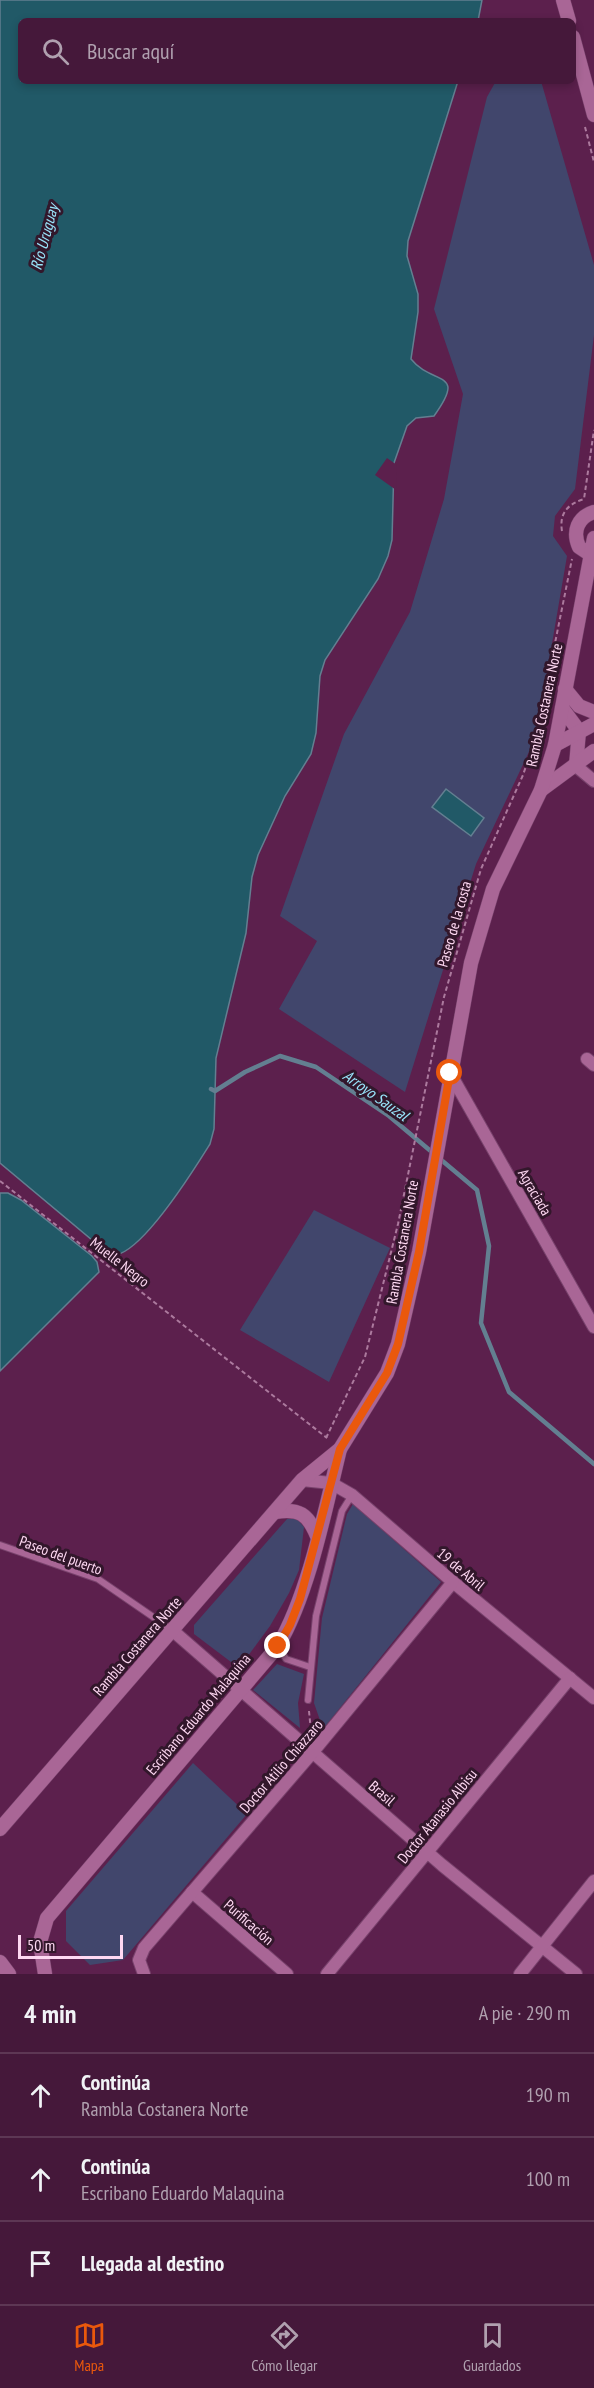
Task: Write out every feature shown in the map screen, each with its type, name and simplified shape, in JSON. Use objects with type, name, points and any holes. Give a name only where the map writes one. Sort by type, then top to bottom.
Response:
[{"type":"street","points":[[563,0],[568,18]]},
{"type":"street","points":[[576,48],[594,115]]},
{"type":"street","points":[[592,557],[579,547],[575,533],[580,519],[594,512]]},
{"type":"street","name":"Rambla Costanera Norte","points":[[0,1829],[302,1480],[340,1449],[387,1373],[405,1319],[419,1252],[441,1115],[471,963],[493,889],[541,790],[555,745],[594,538]]},
{"type":"street","points":[[565,689],[579,706],[594,712]]},
{"type":"street","points":[[562,708],[579,731],[576,766]]},
{"type":"street","points":[[555,745],[594,724]]},
{"type":"street","points":[[541,790],[594,751]]},
{"type":"street","points":[[576,766],[594,781]]},
{"type":"street","name":"Agraciada","points":[[450,1073],[594,1327]]},
{"type":"street","name":"Escribano Eduardo Malaquina","points":[[45,1974],[40,1942],[47,1918],[278,1646],[290,1625],[300,1599],[340,1449]]},
{"type":"street","name":"19 de Abril","points":[[302,1480],[331,1483],[352,1495],[594,1698]]},
{"type":"street","points":[[275,1512],[293,1509],[301,1512],[311,1522],[317,1536]]},
{"type":"street","name":"Doctor Atilio Chiazzaro","points":[[143,1972],[140,1960],[144,1948],[312,1753],[453,1582]]},
{"type":"street","name":"Brasil","points":[[172,1630],[427,1852],[576,1974]]},
{"type":"street","name":"Doctor Atanasio Albisu","points":[[327,1974],[570,1678]]},
{"type":"street","points":[[520,1974],[594,1881]]},
{"type":"street","name":"Purificación","points":[[192,1892],[287,1974]]},
{"type":"street","points":[[0,1962],[9,1974]]},
{"type":"lane","points":[[308,1700],[316,1616],[342,1511],[352,1495]]},
{"type":"lane","name":"Paseo del puerto","points":[[0,1545],[98,1580],[172,1630]]},
{"type":"lane","points":[[278,1646],[286,1659],[310,1667]]},
{"type":"path","points":[[562,534],[562,513],[572,503],[584,500],[594,430]]},
{"type":"path","name":"Paseo de la costa","points":[[326,1438],[365,1357],[398,1224],[418,1113],[444,997],[481,869],[523,775],[536,737],[574,552]]},
{"type":"path","name":"Muelle Negro","points":[[0,1181],[340,1449]]},
{"type":"path","points":[[308,1700],[312,1753]]},
{"type":"shaded area","points":[[494,84],[542,84],[594,265],[594,335],[575,489],[555,516],[553,536],[567,556],[536,737],[476,864],[405,1092],[279,1009],[317,941],[280,916],[344,734],[410,612],[444,499],[463,394],[434,309],[487,97]]},
{"type":"shaded area","points":[[314,1210],[390,1248],[329,1382],[240,1330]]},
{"type":"shaded area","points":[[353,1504],[441,1582],[323,1729],[314,1703],[322,1618],[347,1514]]},
{"type":"shaded area","points":[[287,1519],[297,1519],[304,1527],[299,1570],[270,1626],[242,1664],[231,1662],[194,1634],[194,1625]]},
{"type":"shaded area","points":[[277,1664],[304,1674],[298,1703],[300,1728],[253,1690]]},
{"type":"shaded area","points":[[193,1763],[247,1814],[123,1960],[90,1965],[66,1941],[66,1911]]},
{"type":"water","name":"Río Uruguay","points":[[0,0],[482,0],[479,18],[18,18],[18,84],[457,84],[408,241],[407,256],[418,294],[418,312],[411,359],[428,373],[443,380],[447,384],[448,391],[434,416],[416,418],[407,426],[394,463],[392,540],[388,556],[378,579],[325,660],[320,676],[316,733],[311,754],[285,796],[258,855],[252,877],[246,933],[216,1058],[214,1129],[210,1144],[165,1211],[150,1229],[122,1253],[110,1255],[0,1163]]},
{"type":"water","points":[[446,789],[484,818],[471,836],[432,807]]},
{"type":"water","points":[[0,1193],[8,1193],[21,1200],[92,1256],[97,1262],[99,1272],[0,1371]]},
{"type":"pier","points":[[387,458],[397,465],[396,490],[375,475]]},
{"type":"waterway","name":"Arroyo Sauzal","points":[[211,1089],[215,1091],[245,1072],[280,1056],[316,1067],[389,1116],[477,1190],[489,1246],[481,1323],[509,1392],[594,1464]]},
{"type":"route","points":[[278,1646],[290,1625],[300,1599],[340,1449],[387,1373],[398,1344],[419,1252],[450,1073]]}]
